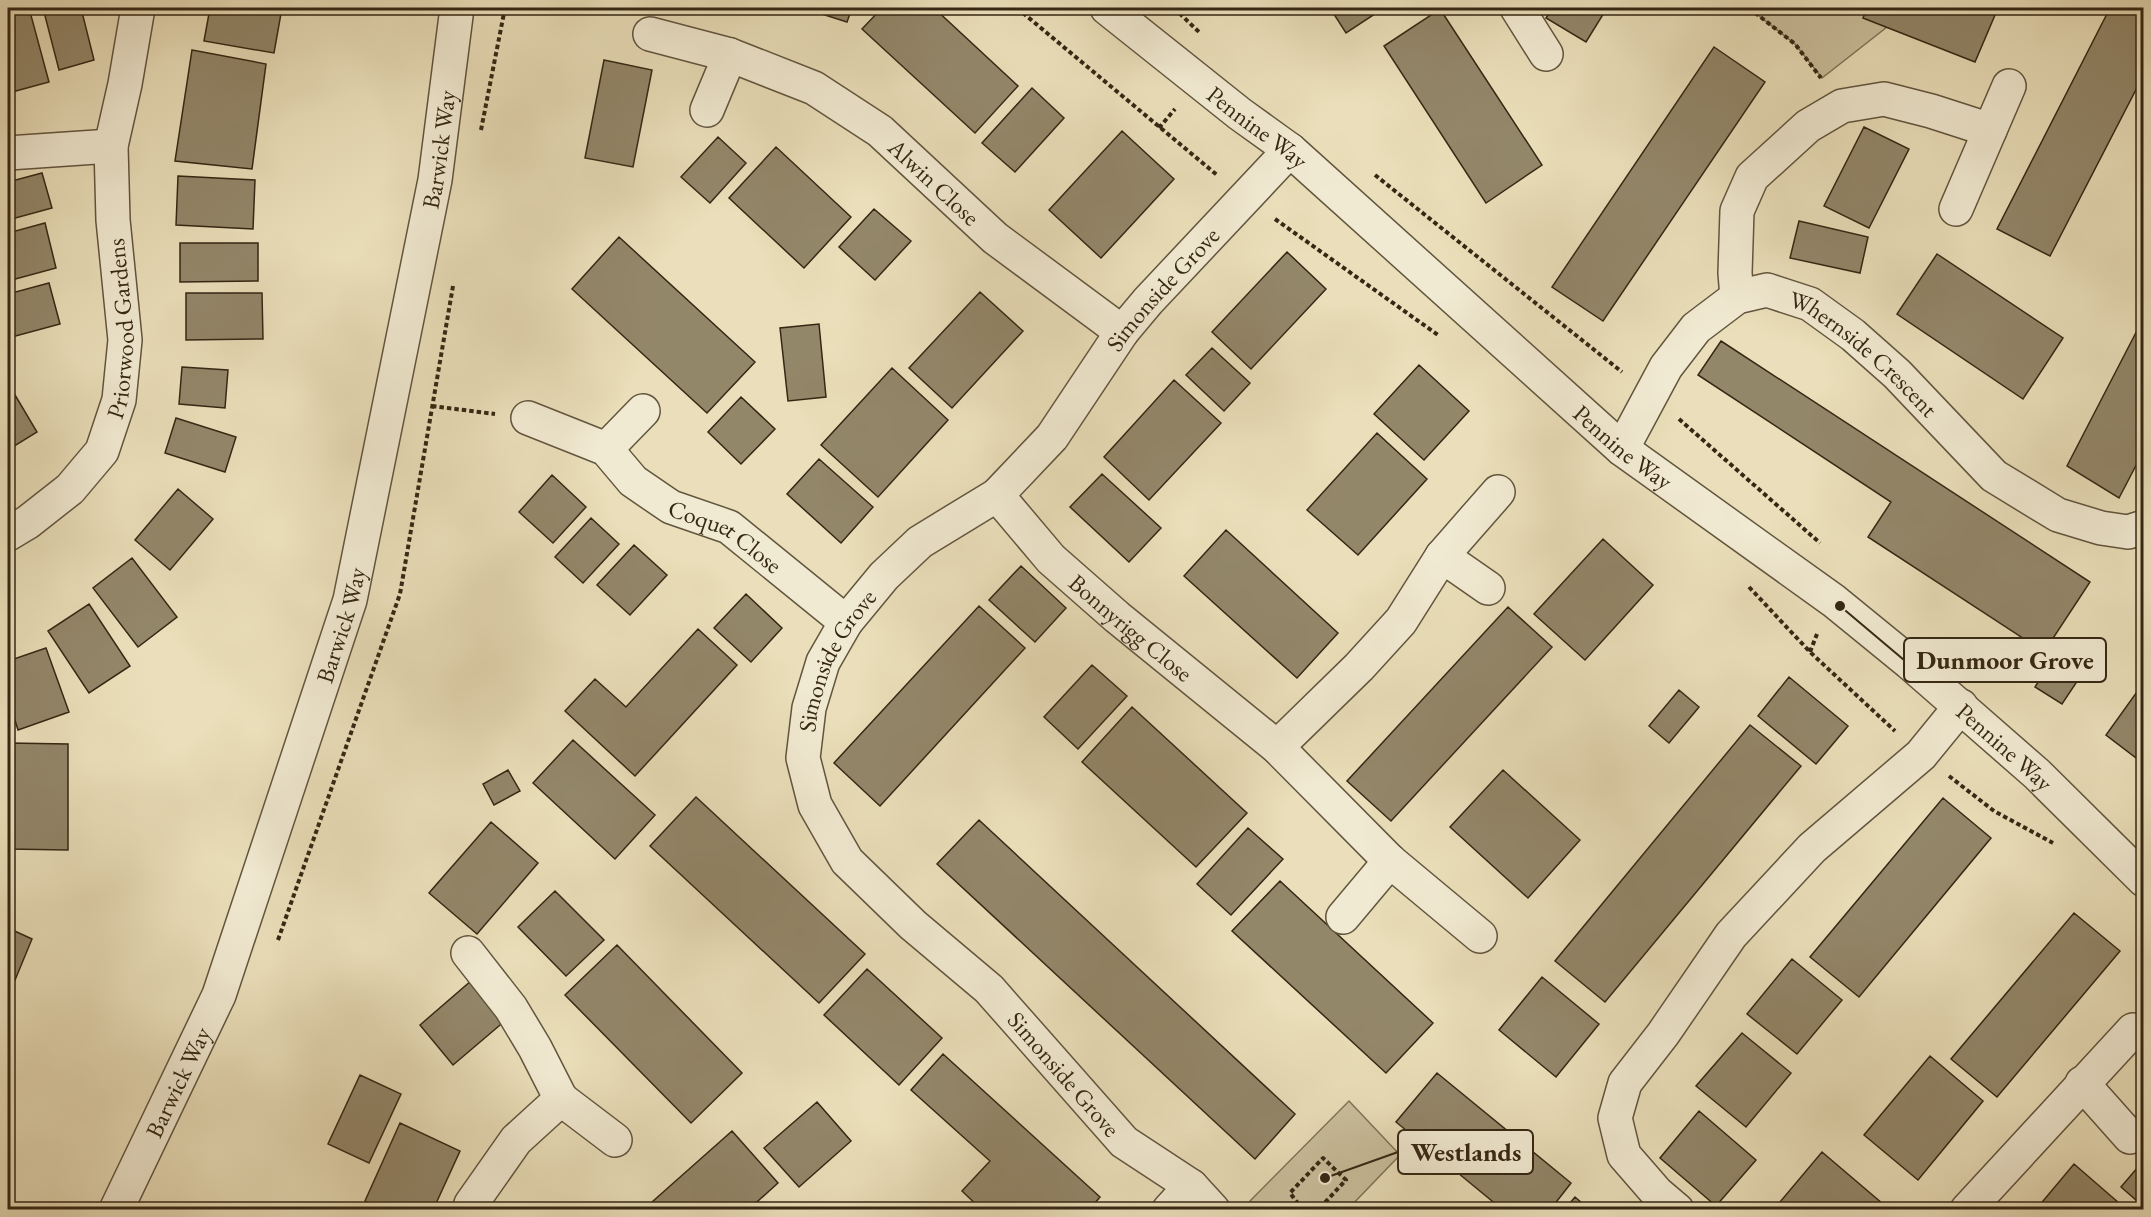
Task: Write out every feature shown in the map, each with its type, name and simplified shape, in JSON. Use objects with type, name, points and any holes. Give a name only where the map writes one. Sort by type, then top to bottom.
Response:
[{"type":"street","name":"Priorwood Gardens","points":[[8,534],[28,522],[70,489],[102,452],[119,400],[125,340],[113,220],[111,146],[125,84],[138,8]]},
{"type":"street","name":"Barwick Way","points":[[116,1209],[219,995],[350,600],[435,180],[457,8]]},
{"type":"street","name":"Pennine Way","points":[[1107,8],[1240,114],[1290,150],[1622,449],[1840,606],[1960,706],[2037,774],[2144,880]]},
{"type":"street","points":[[1517,8],[1546,54]]},
{"type":"street","name":"Alwin Close","points":[[650,34],[730,56],[814,88],[880,130],[995,238],[1122,332]]},
{"type":"street","points":[[707,110],[730,56]]},
{"type":"street","points":[[1956,209],[2009,86]]},
{"type":"street","points":[[1737,297],[1735,273],[1737,211],[1752,177],[1808,126],[1842,106],[1884,99],[1990,130]]},
{"type":"street","points":[[8,153],[111,146]]},
{"type":"street","name":"Simonside Grove","points":[[1202,1198],[1124,1142],[989,989],[913,925],[847,861],[815,805],[803,758],[809,708],[823,662],[846,622],[884,576],[920,542],[997,495],[1052,437],[1122,332],[1148,301],[1290,150]]},
{"type":"street","name":"Whernside Crescent","points":[[1622,449],[1666,367],[1696,328],[1737,297],[1767,290],[1810,304],[1853,335],[1897,374],[1994,476],[2058,515],[2101,528],[2128,532],[2144,527]]},
{"type":"street","points":[[606,449],[643,411]]},
{"type":"street","name":"Coquet Close","points":[[528,418],[606,449],[633,481],[671,507],[729,527],[846,622]]},
{"type":"street","points":[[1277,747],[1359,667],[1401,621],[1442,556],[1498,492]]},
{"type":"street","name":"Bonnyrigg Close","points":[[997,495],[1051,559],[1117,617],[1277,747],[1390,861],[1480,936]]},
{"type":"street","points":[[1442,556],[1488,588]]},
{"type":"street","points":[[1677,1209],[1657,1193],[1624,1155],[1615,1118],[1625,1083],[1663,1034],[1731,935],[1812,848],[1921,755],[1960,706]]},
{"type":"street","points":[[1343,917],[1390,861]]},
{"type":"street","points":[[468,953],[511,1008],[536,1048],[561,1099],[615,1140]]},
{"type":"street","points":[[1967,1209],[2133,1030]]},
{"type":"street","points":[[2082,1083],[2130,1137]]},
{"type":"street","points":[[469,1209],[516,1140],[561,1099]]},
{"type":"street","name":"Simonside Grove","points":[[1169,1209],[1202,1198]]},
{"type":"path","points":[[1749,8],[1796,44],[1842,106]]},
{"type":"path","points":[[432,406],[528,418]]},
{"type":"path","points":[[1304,1209],[1290,1193],[1323,1158],[1346,1180],[1318,1209]]},
{"type":"shaded area","points":[[1749,8],[1902,8],[1887,27],[1822,78],[1795,44]]},
{"type":"shaded area","points":[[1349,1101],[1400,1155],[1348,1209],[1258,1209],[1250,1201]]},
{"type":"building","points":[[8,8],[29,8],[49,82],[12,92],[8,75]]},
{"type":"building","points":[[43,8],[81,8],[94,60],[59,70]]},
{"type":"building","points":[[210,8],[282,8],[274,53],[204,41]]},
{"type":"building","points":[[803,8],[852,8],[847,22]]},
{"type":"building","points":[[882,8],[934,8],[1018,86],[975,133],[862,29]]},
{"type":"building","points":[[1330,8],[1384,8],[1346,33]]},
{"type":"building","points":[[1552,8],[1607,8],[1586,42],[1546,18]]},
{"type":"building","points":[[1867,8],[1998,8],[1975,62],[1863,18]]},
{"type":"building","points":[[2110,8],[2144,8],[2144,74],[2050,256],[1997,229]]},
{"type":"building","points":[[1440,9],[1542,165],[1486,203],[1384,46]]},
{"type":"building","points":[[1714,47],[1765,82],[1603,321],[1552,287]]},
{"type":"building","points":[[192,50],[266,64],[252,169],[175,161]]},
{"type":"building","points":[[604,60],[652,70],[633,167],[585,158]]},
{"type":"building","points":[[1032,88],[1064,118],[1015,172],[982,143]]},
{"type":"building","points":[[1864,127],[1909,149],[1869,228],[1824,206]]},
{"type":"building","points":[[1122,131],[1174,179],[1101,258],[1049,210]]},
{"type":"building","points":[[718,137],[746,163],[710,203],[681,177]]},
{"type":"building","points":[[776,147],[851,217],[804,268],[729,198]]},
{"type":"building","points":[[42,173],[52,208],[8,220],[8,182]]},
{"type":"building","points":[[178,176],[255,180],[253,229],[176,225]]},
{"type":"building","points":[[874,209],[911,241],[875,280],[839,247]]},
{"type":"building","points":[[1799,221],[1868,237],[1860,273],[1790,258]]},
{"type":"building","points":[[45,223],[56,268],[8,281],[8,233]]},
{"type":"building","points":[[619,237],[755,362],[707,413],[572,289]]},
{"type":"building","points":[[180,243],[258,243],[258,281],[180,282]]},
{"type":"building","points":[[1287,252],[1326,289],[1251,369],[1212,332]]},
{"type":"building","points":[[1937,254],[2063,338],[2023,399],[1897,314]]},
{"type":"building","points":[[49,283],[60,324],[8,338],[8,294]]},
{"type":"building","points":[[980,292],[1023,331],[952,408],[909,368]]},
{"type":"building","points":[[186,293],[262,293],[263,339],[186,340]]},
{"type":"building","points":[[2144,317],[2144,450],[2119,498],[2067,466]]},
{"type":"building","points":[[819,324],[826,397],[788,401],[780,328]]},
{"type":"building","points":[[1721,341],[2090,582],[2044,652],[1868,537],[1891,502],[1698,375]]},
{"type":"building","points":[[1212,348],[1250,383],[1224,411],[1186,375]]},
{"type":"building","points":[[1419,365],[1469,411],[1424,460],[1374,414]]},
{"type":"building","points":[[182,367],[228,370],[225,408],[179,404]]},
{"type":"building","points":[[892,368],[948,420],[878,497],[821,445]]},
{"type":"building","points":[[1174,380],[1221,423],[1149,500],[1104,457]]},
{"type":"building","points":[[15,395],[37,432],[8,450],[8,400]]},
{"type":"building","points":[[741,397],[775,429],[741,464],[708,432]]},
{"type":"building","points":[[176,418],[236,437],[225,472],[165,453]]},
{"type":"building","points":[[1377,433],[1427,479],[1358,555],[1307,510]]},
{"type":"building","points":[[819,459],[873,507],[841,543],[787,494]]},
{"type":"building","points":[[1102,474],[1161,528],[1129,562],[1070,507]]},
{"type":"building","points":[[552,475],[586,507],[553,543],[519,512]]},
{"type":"building","points":[[178,489],[213,519],[170,570],[135,540]]},
{"type":"building","points":[[591,518],[619,544],[583,583],[555,557]]},
{"type":"building","points":[[1226,530],[1338,633],[1297,678],[1184,576]]},
{"type":"building","points":[[1603,539],[1653,585],[1585,660],[1534,614]]},
{"type":"building","points":[[634,545],[667,575],[630,615],[597,585]]},
{"type":"building","points":[[132,558],[177,617],[138,647],[93,588]]},
{"type":"building","points":[[1021,566],[1066,608],[1035,642],[989,600]]},
{"type":"building","points":[[746,594],[782,628],[751,662],[714,628]]},
{"type":"building","points":[[89,604],[130,666],[89,693],[48,631]]},
{"type":"building","points":[[979,606],[1025,648],[880,806],[834,763]]},
{"type":"building","points":[[1508,607],[1552,647],[1391,821],[1347,781]]},
{"type":"building","points":[[698,629],[737,665],[635,776],[565,711],[595,679],[626,707]]},
{"type":"building","points":[[46,648],[69,712],[18,730],[8,698],[8,661]]},
{"type":"building","points":[[2052,659],[2080,677],[2062,704],[2035,687]]},
{"type":"building","points":[[1092,665],[1127,696],[1078,749],[1044,717]]},
{"type":"building","points":[[1789,677],[1848,726],[1816,764],[1758,716]]},
{"type":"building","points":[[2144,682],[2144,764],[2106,735]]},
{"type":"building","points":[[1679,690],[1699,707],[1669,743],[1649,726]]},
{"type":"building","points":[[1132,707],[1247,813],[1196,867],[1082,762]]},
{"type":"building","points":[[1750,725],[1801,766],[1605,1002],[1555,961]]},
{"type":"building","points":[[573,740],[655,815],[615,859],[533,783]]},
{"type":"building","points":[[8,743],[68,744],[68,850],[8,849]]},
{"type":"building","points":[[508,770],[520,791],[494,805],[483,784]]},
{"type":"building","points":[[1503,770],[1580,840],[1528,898],[1450,827]]},
{"type":"building","points":[[696,797],[865,954],[819,1003],[650,846]]},
{"type":"building","points":[[1943,798],[1991,838],[1859,997],[1810,957]]},
{"type":"building","points":[[979,820],[1295,1114],[1255,1159],[937,864]]},
{"type":"building","points":[[491,822],[538,863],[477,934],[429,893]]},
{"type":"building","points":[[1248,828],[1283,859],[1231,915],[1197,884]]},
{"type":"building","points":[[1280,881],[1433,1023],[1386,1073],[1232,931]]},
{"type":"building","points":[[555,891],[604,940],[566,976],[518,927]]},
{"type":"building","points":[[2074,913],[2120,951],[1997,1097],[1951,1059]]},
{"type":"building","points":[[8,928],[32,939],[8,997]]},
{"type":"building","points":[[617,945],[742,1073],[691,1123],[565,995]]},
{"type":"building","points":[[1792,959],[1842,1000],[1797,1054],[1747,1014]]},
{"type":"building","points":[[867,969],[942,1038],[899,1085],[824,1015]]},
{"type":"building","points":[[1542,977],[1599,1024],[1556,1077],[1499,1030]]},
{"type":"building","points":[[472,980],[506,1020],[453,1065],[420,1025]]},
{"type":"building","points":[[1742,1033],[1791,1073],[1746,1127],[1696,1086]]},
{"type":"building","points":[[943,1054],[1100,1197],[1089,1210],[982,1210],[962,1191],[990,1161],[911,1090]]},
{"type":"building","points":[[1930,1056],[1983,1101],[1918,1180],[1864,1135]]},
{"type":"building","points":[[1437,1073],[1571,1183],[1550,1210],[1503,1210],[1396,1122]]},
{"type":"building","points":[[360,1075],[401,1094],[369,1163],[328,1144]]},
{"type":"building","points":[[817,1102],[851,1141],[799,1187],[764,1148]]},
{"type":"building","points":[[1699,1111],[1756,1160],[1716,1206],[1660,1158]]},
{"type":"building","points":[[400,1123],[460,1151],[433,1210],[383,1210],[365,1201]]},
{"type":"building","points":[[732,1131],[778,1183],[748,1210],[643,1210]]},
{"type":"building","points":[[1822,1152],[1890,1210],[1775,1208]]},
{"type":"building","points":[[2144,1160],[2144,1207],[2121,1187]]},
{"type":"building","points":[[2074,1164],[2127,1210],[2041,1210],[2038,1207]]},
{"type":"building","points":[[1575,1197],[1590,1210],[1564,1210]]},
{"type":"place","name":"Dunmoor Grove","points":[[1840,606]]},
{"type":"place","name":"Westlands","points":[[1325,1178]]}]
